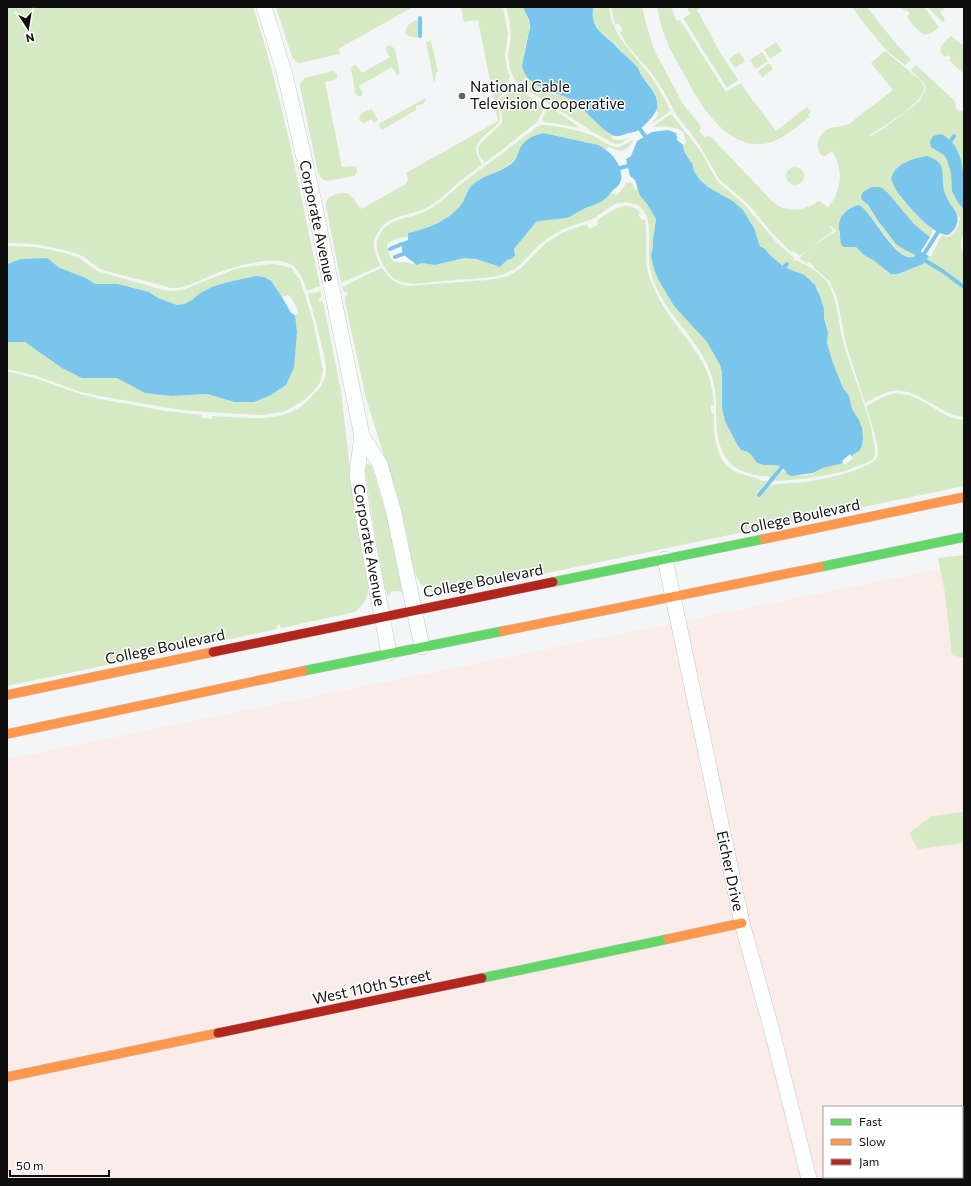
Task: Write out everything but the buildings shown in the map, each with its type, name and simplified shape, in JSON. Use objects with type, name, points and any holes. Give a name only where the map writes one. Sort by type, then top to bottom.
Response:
[{"type":"main road","name":"College Boulevard","points":[[7,695],[382,616],[665,560],[964,496]]},
{"type":"main road","points":[[7,734],[422,646],[673,598],[964,537]]},
{"type":"main road","name":"West 110th Street","points":[[7,1077],[635,947],[742,923]]},
{"type":"street","name":"Corporate Avenue","points":[[264,7],[290,97],[315,208],[362,436],[357,473],[363,516],[389,653]]},
{"type":"street","name":"Corporate Avenue","points":[[362,436],[380,464],[392,509],[422,646]]},
{"type":"street","name":"Eicher Drive","points":[[665,560],[742,923],[772,1031],[809,1179]]},
{"type":"shaded area","points":[[964,564],[964,1179],[7,1179],[7,759]]},
{"type":"green space","points":[[7,7],[253,7],[264,41],[282,111],[320,286],[307,291],[300,275],[294,267],[286,263],[276,261],[264,261],[239,266],[185,286],[171,288],[103,270],[72,252],[39,245],[7,243]]},
{"type":"green space","points":[[276,7],[413,7],[338,49],[340,51],[339,54],[301,63],[296,62],[292,57]]},
{"type":"green space","points":[[461,7],[503,7],[508,34],[505,55],[507,69],[510,76],[504,92],[498,99],[500,119],[495,127],[482,137],[477,146],[476,153],[482,165],[428,207],[397,217],[387,222],[378,232],[374,243],[374,250],[380,266],[341,282],[326,206],[328,199],[336,194],[347,193],[353,198],[361,209],[406,184],[408,179],[406,173],[498,121],[478,20],[464,22]]},
{"type":"green space","points":[[506,7],[523,7],[526,14],[529,31],[523,67],[532,81],[545,89],[574,102],[612,135],[611,137],[613,139],[620,140],[630,137],[622,143],[615,144],[594,133],[520,85],[510,70],[508,54],[511,37]]},
{"type":"green space","points":[[593,7],[609,7],[614,27],[624,44],[650,75],[670,110],[653,123],[650,124],[658,114],[656,109],[657,99],[653,89],[631,61],[614,43],[599,31],[593,20]]},
{"type":"green space","points":[[611,7],[642,7],[654,50],[683,104],[700,125],[701,129],[699,131],[705,138],[708,136],[712,138],[773,202],[780,207],[793,210],[802,209],[818,201],[828,208],[833,201],[839,187],[840,173],[836,158],[832,151],[825,156],[821,155],[818,147],[820,136],[830,128],[849,124],[893,90],[871,63],[885,51],[921,81],[924,85],[924,90],[916,102],[892,121],[870,135],[871,136],[883,129],[920,101],[926,87],[923,82],[911,70],[916,65],[955,101],[956,109],[964,112],[964,172],[961,162],[947,137],[931,147],[943,154],[950,164],[953,192],[964,213],[964,232],[961,244],[964,252],[964,417],[942,410],[922,398],[907,392],[891,391],[865,403],[846,345],[837,298],[830,282],[814,268],[810,262],[806,263],[799,258],[811,247],[799,256],[794,251],[789,250],[772,233],[749,205],[719,179],[697,141],[677,116],[665,93],[650,71],[627,45],[620,33],[623,30],[618,23],[615,25]],"holes":[[[941,166],[945,195],[958,217],[960,217],[956,230],[946,237],[943,235],[941,237],[931,256],[929,256],[923,264],[898,274],[891,274],[864,255],[856,247],[841,242],[839,224],[844,214],[848,210],[872,218],[891,243],[900,252],[909,258],[914,257],[915,255],[913,253],[898,245],[891,238],[862,200],[888,193],[914,224],[930,237],[933,230],[916,215],[900,197],[901,196],[898,192]],[[830,226],[836,231],[811,247],[833,231]]]},
{"type":"green space","points":[[657,7],[671,7],[677,21],[680,20],[726,92],[741,83],[776,131],[807,107],[811,112],[808,114],[810,117],[788,134],[770,143],[749,143],[736,139],[714,120],[696,96],[668,43],[663,31]]},
{"type":"green space","points":[[687,7],[702,7],[697,10],[721,54],[738,80],[727,88],[683,18],[690,14]]},
{"type":"green space","points":[[852,7],[867,7],[911,60],[905,65],[888,52]]},
{"type":"green space","points":[[899,7],[924,7],[939,27],[930,34],[922,33],[915,27],[907,16],[910,14],[907,10],[904,11]]},
{"type":"green space","points":[[928,7],[946,7],[940,12],[945,19],[943,23]]},
{"type":"green space","points":[[418,19],[418,37],[408,36],[405,32],[407,27]]},
{"type":"green space","points":[[951,36],[964,46],[964,74],[949,60],[951,57],[948,55],[946,57],[942,55],[940,49],[941,46]]},
{"type":"green space","points":[[431,41],[438,72],[436,73],[434,82],[426,42]]},
{"type":"green space","points":[[776,42],[782,51],[770,59],[764,50]]},
{"type":"green space","points":[[390,45],[395,49],[400,74],[397,75],[392,67],[359,86],[363,94],[358,96],[355,92],[351,68],[356,65],[362,73],[390,57],[386,47]]},
{"type":"green space","points":[[739,52],[745,61],[735,68],[729,59]]},
{"type":"green space","points":[[762,52],[768,61],[756,69],[750,60]]},
{"type":"green space","points":[[769,63],[773,69],[762,78],[758,71]]},
{"type":"green space","points":[[333,71],[337,74],[337,79],[325,82],[342,167],[354,166],[356,167],[357,171],[354,176],[326,181],[321,178],[318,173],[300,86],[301,82],[305,78]]},
{"type":"green space","points":[[519,88],[530,97],[542,103],[543,108],[540,116],[536,123],[485,163],[479,155],[478,147],[502,123],[500,99]]},
{"type":"green space","points":[[426,98],[423,104],[416,106],[416,110],[382,130],[379,126],[380,123]]},
{"type":"green space","points":[[547,108],[558,112],[579,128],[544,122],[542,119]]},
{"type":"green space","points":[[371,109],[378,120],[374,123],[371,119],[364,123],[361,122],[359,117],[360,115]]},
{"type":"green space","points":[[671,114],[699,149],[718,182],[744,204],[777,243],[795,259],[793,261],[796,260],[809,267],[822,276],[828,283],[832,290],[844,345],[870,423],[875,452],[871,461],[830,475],[774,481],[781,472],[785,470],[795,475],[806,475],[813,474],[820,469],[832,465],[843,463],[845,465],[853,458],[851,456],[858,450],[859,420],[852,409],[849,396],[843,388],[833,363],[827,343],[828,332],[824,318],[824,309],[818,290],[813,282],[807,277],[786,268],[788,264],[782,265],[760,245],[754,228],[743,210],[701,182],[684,151],[683,145],[686,142],[683,132],[673,128],[653,127]]},
{"type":"green space","points":[[541,125],[580,131],[616,147],[621,147],[634,140],[625,150],[620,151],[608,147],[605,149],[587,143],[544,133],[536,135],[524,144],[516,158],[511,163],[503,169],[480,179],[474,184],[468,191],[463,202],[453,213],[431,226],[408,233],[408,237],[397,238],[387,244],[390,257],[396,262],[435,265],[464,258],[476,259],[500,267],[507,260],[511,259],[515,253],[514,249],[536,222],[567,218],[593,205],[611,193],[617,195],[626,183],[632,183],[635,190],[638,189],[640,196],[656,219],[651,256],[658,279],[674,306],[707,342],[720,365],[722,372],[722,408],[729,429],[741,450],[748,452],[757,463],[780,466],[770,479],[768,476],[747,473],[735,467],[727,459],[719,444],[717,433],[716,397],[710,371],[699,350],[672,314],[657,288],[652,275],[649,260],[648,221],[641,208],[635,204],[626,202],[616,204],[590,220],[570,226],[560,231],[542,243],[515,269],[498,276],[411,284],[398,280],[387,271],[377,249],[377,240],[388,225],[400,219],[428,210]]},
{"type":"green space","points":[[795,167],[801,170],[804,176],[801,182],[795,185],[789,182],[786,176],[789,170]]},
{"type":"green space","points":[[625,206],[636,209],[641,213],[638,214],[642,220],[645,219],[647,268],[655,291],[672,320],[700,357],[707,371],[712,387],[714,405],[711,406],[711,413],[714,413],[715,438],[720,454],[729,467],[736,472],[767,481],[757,494],[759,496],[771,486],[832,477],[856,470],[874,461],[878,456],[878,452],[874,431],[866,406],[885,396],[899,393],[906,394],[920,400],[950,417],[964,420],[964,486],[509,581],[506,581],[505,578],[501,579],[502,582],[438,594],[426,588],[418,579],[414,570],[401,511],[366,398],[345,302],[345,296],[348,295],[347,292],[344,292],[342,287],[381,268],[393,280],[407,286],[487,280],[509,276],[521,268],[547,242],[564,232],[587,224],[589,229],[598,225],[597,220],[614,210]]},
{"type":"green space","points":[[7,246],[36,247],[65,253],[79,258],[97,271],[163,290],[173,291],[185,289],[235,269],[274,264],[291,268],[300,280],[313,321],[323,370],[320,383],[303,401],[285,411],[264,415],[182,410],[105,397],[80,392],[37,376],[7,369],[7,342],[25,342],[62,368],[82,377],[117,378],[145,393],[171,396],[207,394],[234,402],[271,395],[286,385],[294,368],[297,332],[295,315],[298,313],[298,310],[290,296],[288,295],[282,297],[276,288],[264,277],[256,276],[228,282],[200,293],[192,300],[184,304],[177,305],[158,298],[149,292],[118,284],[95,284],[86,278],[60,268],[47,258],[21,259],[7,264]]},
{"type":"green space","points":[[321,291],[319,301],[322,301],[324,306],[341,391],[355,512],[369,587],[368,595],[363,604],[355,612],[281,628],[280,625],[276,626],[277,629],[7,686],[7,371],[38,379],[80,394],[100,399],[165,411],[202,415],[202,418],[212,419],[212,416],[267,418],[277,416],[288,413],[303,405],[318,390],[325,378],[326,368],[324,356],[308,294]]},
{"type":"green space","points":[[367,464],[371,465],[390,527],[403,589],[402,593],[398,591],[391,592],[389,597],[384,585],[372,515],[365,469]]},
{"type":"green space","points":[[964,555],[964,658],[952,655],[945,593],[938,558]]},
{"type":"green space","points":[[964,812],[964,843],[918,849],[909,833],[932,816]]},
{"type":"green space","points":[[964,1138],[964,1179],[917,1179],[963,1178]]},
{"type":"water","points":[[523,7],[593,7],[593,18],[597,29],[639,69],[641,75],[655,95],[657,108],[650,119],[637,131],[615,136],[605,130],[575,102],[535,84],[529,79],[522,66],[530,27],[529,20]]},
{"type":"water","points":[[668,130],[676,133],[677,140],[683,145],[684,151],[692,163],[695,173],[700,180],[708,187],[734,202],[743,210],[754,228],[760,246],[784,267],[804,275],[815,285],[824,309],[824,318],[828,332],[827,343],[833,363],[843,388],[849,396],[852,409],[862,428],[863,438],[860,450],[851,456],[850,454],[842,461],[843,463],[823,468],[813,473],[791,476],[787,474],[786,471],[780,466],[757,463],[748,452],[741,450],[729,429],[725,421],[722,408],[722,372],[720,365],[707,342],[674,306],[658,279],[651,256],[656,219],[640,196],[635,180],[630,176],[626,159],[631,156],[637,141],[652,132]]},
{"type":"water","points":[[543,133],[598,145],[605,149],[612,155],[619,165],[621,176],[620,184],[602,201],[583,209],[570,217],[536,222],[514,249],[515,256],[507,260],[500,267],[476,259],[464,258],[435,265],[421,263],[417,265],[405,256],[402,246],[403,242],[408,240],[408,233],[431,226],[453,213],[463,202],[473,184],[511,164],[525,141],[535,135]]},
{"type":"water","points":[[941,134],[950,140],[960,157],[964,179],[964,210],[952,191],[951,173],[947,160],[944,155],[931,147],[930,142],[933,136]]},
{"type":"water","points":[[927,156],[934,159],[941,167],[944,189],[947,198],[957,216],[958,220],[956,227],[948,235],[942,234],[935,230],[920,218],[898,193],[891,179],[896,169],[900,165],[910,160]]},
{"type":"water","points":[[872,187],[882,188],[888,193],[914,224],[930,237],[921,251],[929,256],[923,264],[898,274],[891,274],[864,255],[856,247],[842,246],[840,241],[840,220],[848,210],[859,205],[871,217],[892,245],[900,253],[907,257],[914,257],[915,255],[896,244],[868,205],[862,200],[861,196],[863,192]]},
{"type":"water","points":[[47,258],[60,268],[86,278],[95,284],[118,284],[149,292],[158,298],[177,305],[184,304],[192,300],[200,293],[212,287],[256,276],[264,277],[271,281],[291,313],[295,315],[297,332],[294,368],[286,385],[271,395],[254,402],[234,402],[207,394],[171,396],[145,393],[117,378],[82,378],[62,368],[25,342],[7,342],[7,264],[21,259]]},
{"type":"waterway","points":[[420,18],[420,36]]},
{"type":"waterway","points":[[640,129],[645,136]]},
{"type":"waterway","points":[[950,142],[954,136]]},
{"type":"waterway","points":[[620,168],[628,166]]},
{"type":"waterway","points":[[924,254],[938,232]]},
{"type":"waterway","points":[[390,249],[402,244]]},
{"type":"waterway","points":[[395,257],[403,254]]},
{"type":"waterway","points":[[926,261],[964,287]]},
{"type":"waterway","points":[[784,267],[787,264]]},
{"type":"waterway","points":[[759,495],[782,467]]},
{"type":"traffic: fast","points":[[820,567],[964,537]]},
{"type":"traffic: fast","points":[[553,582],[764,539]]},
{"type":"traffic: fast","points":[[303,671],[503,631]]},
{"type":"traffic: fast","points":[[482,978],[668,939]]},
{"type":"traffic: slow","points":[[764,539],[964,497]]},
{"type":"traffic: slow","points":[[503,631],[820,567]]},
{"type":"traffic: slow","points":[[7,695],[213,652]]},
{"type":"traffic: slow","points":[[7,734],[303,671]]},
{"type":"traffic: slow","points":[[668,939],[742,923]]},
{"type":"traffic: slow","points":[[7,1077],[218,1033]]},
{"type":"traffic: jam","points":[[213,652],[553,582]]},
{"type":"traffic: jam","points":[[218,1033],[482,978]]},
{"type":"place","name":"National Cable Television Cooperative","points":[[462,96]]}]
